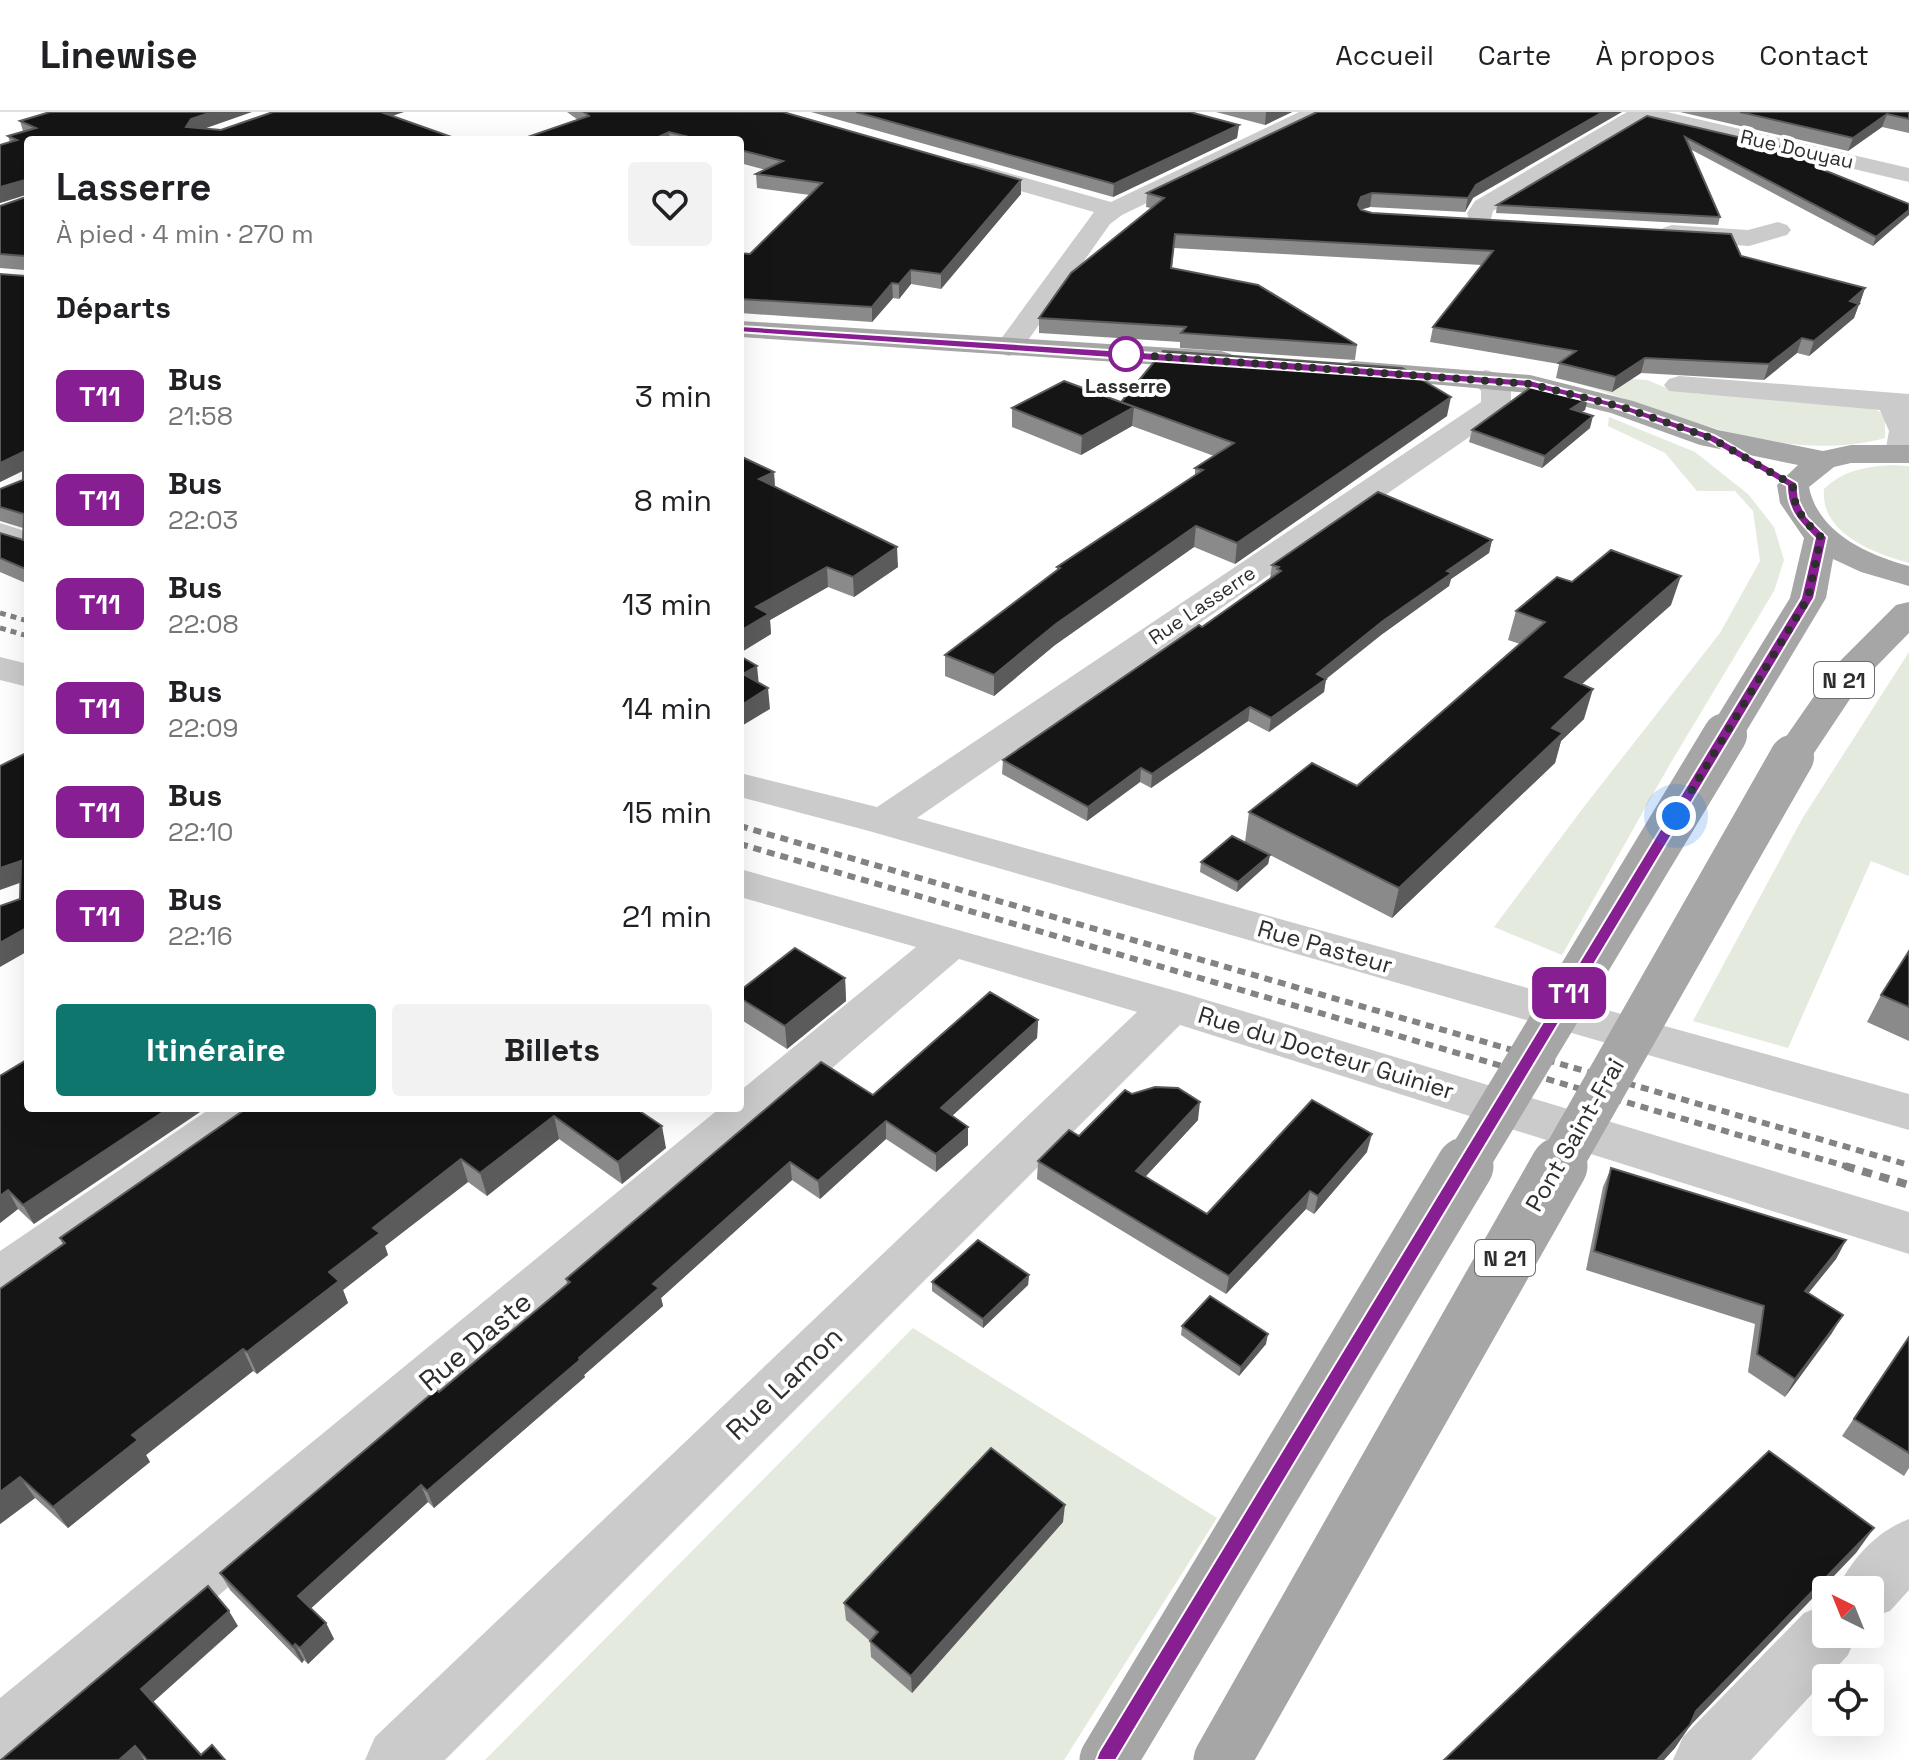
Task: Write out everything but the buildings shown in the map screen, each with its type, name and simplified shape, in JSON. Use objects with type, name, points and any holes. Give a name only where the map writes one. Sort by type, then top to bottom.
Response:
[{"type":"main road","points":[[744,329],[1247,362]]},
{"type":"main road","points":[[1321,367],[1541,386],[1622,407],[1711,438],[1823,460],[1851,454],[1905,453]]},
{"type":"main road","points":[[1711,438],[1793,485]]},
{"type":"main road","points":[[1793,485],[1823,460]]},
{"type":"main road","points":[[1793,485],[1793,501],[1802,519],[1821,537],[1857,558],[1909,576]]},
{"type":"main road","points":[[1108,1760],[1808,598],[1821,537]]},
{"type":"main road","name":"Pont Saint-Frai","points":[[1222,1760],[1792,757],[1848,674],[1909,613]]},
{"type":"street","points":[[1009,347],[1101,219],[1113,210],[1317,112]]},
{"type":"street","points":[[1480,222],[1479,213],[1484,206],[1640,112]]},
{"type":"street","name":"Rue Douyau","points":[[1640,112],[1909,175]]},
{"type":"street","points":[[1237,127],[1268,136]]},
{"type":"street","points":[[947,163],[1113,210]]},
{"type":"street","points":[[1449,220],[1512,223]]},
{"type":"street","points":[[1654,232],[1749,238],[1778,230]]},
{"type":"street","name":"Rue Lasserre","points":[[883,822],[1496,405],[1496,389],[1486,379]]},
{"type":"street","points":[[1679,385],[1900,402],[1905,453]]},
{"type":"street","points":[[0,533],[24,542]]},
{"type":"street","points":[[0,668],[24,675]]},
{"type":"street","name":"Rue Pasteur","points":[[744,786],[883,822],[1909,1112]]},
{"type":"street","name":"Rue du Docteur Guinier","points":[[744,884],[1170,1007],[1909,1233]]},
{"type":"street","name":"Rue Daste","points":[[0,1740],[951,942]]},
{"type":"street","name":"Rue Lamon","points":[[398,1760],[1170,1007]]},
{"type":"street","points":[[0,1279],[241,1112]]},
{"type":"street","points":[[1881,1576],[1909,1547]]},
{"type":"street","points":[[1706,1760],[1813,1648]]},
{"type":"shaded area","points":[[1571,375],[1647,380],[1699,394],[1749,393],[1863,404],[1885,414],[1885,438],[1846,445],[1807,445],[1767,440],[1688,420],[1574,382]]},
{"type":"shaded area","points":[[1609,417],[1695,452],[1748,494],[1774,527],[1784,560],[1774,591],[1670,764],[1562,955],[1494,927],[1720,633],[1760,561],[1753,511],[1735,491],[1697,491],[1665,453],[1608,426]]},
{"type":"shaded area","points":[[1909,466],[1909,563],[1852,539],[1831,518],[1825,504],[1824,489],[1839,478],[1863,468]]},
{"type":"shaded area","points":[[1909,652],[1909,876],[1871,861],[1788,1048],[1693,1021],[1802,819]]},
{"type":"shaded area","points":[[913,1328],[1217,1518],[1064,1760],[485,1760]]},
{"type":"railway","points":[[0,613],[24,620]]},
{"type":"railway","points":[[0,628],[24,635]]},
{"type":"railway","points":[[744,827],[1909,1165]]},
{"type":"railway","points":[[744,845],[1852,1168]]},
{"type":"railway","points":[[1845,1166],[1909,1185]]},
{"type":"bus line","name":"T11","points":[[744,329],[1530,384],[1622,407],[1711,438],[1793,485],[1793,501],[1802,519],[1821,537],[1808,598],[1107,1760]]},
{"type":"place","name":"Lasserre","points":[[1126,354]]},
{"type":"route","points":[[1126,354],[1530,384],[1622,407],[1711,438],[1793,485],[1793,501],[1802,519],[1821,537],[1808,598],[1676,816]]}]
